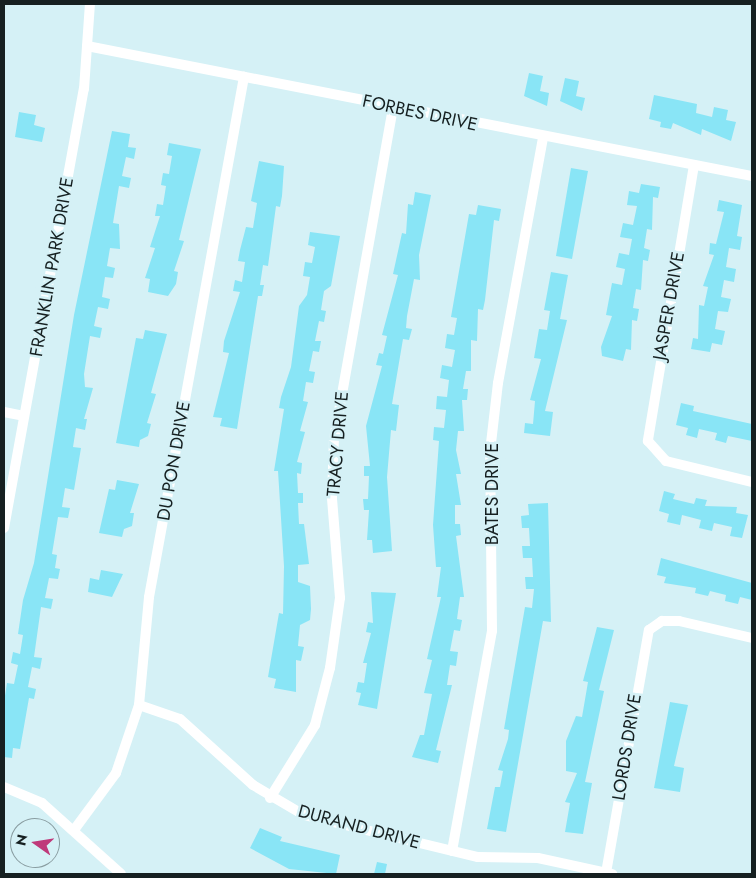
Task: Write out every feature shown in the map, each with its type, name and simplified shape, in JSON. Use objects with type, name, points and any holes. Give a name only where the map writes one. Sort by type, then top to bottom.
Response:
[{"type":"street","name":"FRANKLIN PARK DRIVE","points":[[4,528],[84,89],[90,4]]},
{"type":"street","name":"FORBES DRIVE","points":[[87,46],[393,108],[752,176]]},
{"type":"street","name":"DU PON DRIVE","points":[[74,830],[116,773],[139,705],[149,597],[244,77]]},
{"type":"street","name":"TRACY DRIVE","points":[[270,798],[315,725],[330,668],[340,598],[332,498],[334,439],[393,108]]},
{"type":"street","name":"BATES DRIVE","points":[[452,851],[492,631],[490,452],[498,382],[543,137]]},
{"type":"street","name":"JASPER DRIVE","points":[[694,165],[648,426],[650,447],[666,461],[752,482]]},
{"type":"street","points":[[4,412],[24,416]]},
{"type":"street","name":"LORDS DRIVE","points":[[609,874],[645,639],[654,625],[678,621],[752,638]]},
{"type":"street","name":"DURAND DRIVE","points":[[139,705],[180,720],[270,798],[314,818],[498,860],[538,858],[609,874]]},
{"type":"street","points":[[4,787],[36,799],[74,830],[121,874]]},
{"type":"building","points":[[529,73],[543,76],[540,91],[549,93],[547,106],[524,96]]},
{"type":"building","points":[[565,78],[579,81],[576,96],[585,98],[582,111],[560,101]]},
{"type":"building","points":[[654,95],[697,104],[696,113],[712,117],[714,107],[728,110],[726,120],[736,122],[731,141],[702,129],[701,135],[673,123],[671,129],[660,127],[661,122],[649,119]]},
{"type":"building","points":[[19,112],[36,115],[34,125],[45,128],[42,142],[15,137]]},
{"type":"building","points":[[112,131],[130,134],[128,147],[136,148],[134,159],[126,157],[122,176],[131,178],[129,188],[119,186],[113,223],[119,224],[120,249],[110,248],[107,266],[115,268],[113,278],[105,277],[102,297],[110,299],[108,309],[98,307],[94,326],[102,328],[100,338],[90,336],[84,374],[85,387],[93,388],[84,419],[87,419],[85,430],[76,428],[73,447],[81,448],[74,490],[65,488],[62,507],[70,508],[68,518],[58,517],[52,554],[57,555],[55,568],[60,569],[58,579],[49,578],[45,598],[53,599],[51,609],[41,607],[34,657],[42,658],[40,669],[32,667],[28,687],[36,689],[34,699],[29,698],[20,749],[13,748],[12,758],[4,757],[4,702],[7,683],[14,684],[18,665],[11,663],[13,652],[20,654],[23,635],[18,634],[23,600],[34,563],[74,315]]},
{"type":"building","points":[[169,143],[201,149],[179,240],[184,241],[174,271],[178,272],[176,284],[168,296],[148,292],[150,279],[145,278],[155,248],[150,247],[160,216],[155,216],[157,204],[163,205],[166,186],[161,185],[163,173],[169,174],[172,156],[167,155]]},
{"type":"building","points":[[259,161],[284,166],[282,196],[280,207],[276,206],[268,266],[263,265],[260,285],[264,285],[262,296],[258,296],[237,429],[220,426],[222,418],[213,417],[229,353],[223,352],[224,341],[240,292],[233,291],[235,280],[242,282],[245,262],[238,261],[240,250],[246,227],[253,228],[257,203],[251,201]]},
{"type":"building","points":[[571,168],[588,171],[572,259],[556,256]]},
{"type":"building","points":[[641,184],[660,187],[658,198],[653,197],[652,230],[647,229],[644,248],[650,250],[648,261],[643,260],[641,290],[636,289],[633,308],[639,309],[637,321],[632,320],[631,350],[626,349],[623,361],[602,356],[601,347],[612,316],[606,315],[612,283],[622,285],[625,269],[616,267],[619,253],[629,255],[632,239],[620,237],[623,223],[633,225],[637,206],[627,205],[629,191],[639,193]]},
{"type":"building","points":[[415,192],[431,195],[419,255],[420,280],[414,279],[407,316],[406,328],[412,329],[409,340],[403,339],[392,404],[399,405],[396,431],[391,430],[387,477],[392,551],[373,553],[372,540],[367,540],[369,510],[364,510],[363,499],[368,499],[369,476],[364,476],[364,466],[370,466],[366,426],[382,366],[376,365],[379,353],[383,354],[387,336],[382,335],[398,275],[393,274],[402,233],[406,234],[408,204],[413,205]]},
{"type":"building","points":[[719,200],[742,205],[737,236],[742,237],[740,250],[729,248],[726,267],[736,269],[734,282],[724,280],[721,297],[731,299],[728,312],[718,311],[715,329],[725,331],[722,345],[712,343],[710,352],[691,349],[693,338],[698,339],[699,305],[704,306],[708,287],[703,286],[714,255],[709,254],[710,243],[716,244],[724,212],[717,211]]},
{"type":"building","points":[[478,205],[501,209],[499,221],[494,220],[485,300],[483,310],[478,309],[477,341],[471,340],[471,371],[466,371],[463,389],[468,389],[467,400],[462,400],[464,431],[458,431],[456,450],[461,474],[456,474],[461,505],[455,505],[455,524],[460,524],[461,535],[456,536],[464,597],[460,597],[457,619],[462,620],[460,631],[454,630],[450,651],[458,652],[456,666],[450,665],[447,685],[452,685],[436,750],[441,751],[438,763],[412,757],[420,735],[424,735],[432,694],[424,693],[432,660],[427,659],[441,597],[437,597],[441,567],[436,567],[433,525],[439,441],[433,440],[434,427],[444,428],[446,410],[436,409],[437,396],[447,397],[449,380],[440,378],[442,365],[452,367],[455,350],[445,348],[447,334],[454,335],[457,318],[451,317],[469,214],[476,215]]},
{"type":"building","points":[[310,232],[340,236],[331,286],[324,291],[321,310],[326,311],[324,322],[319,321],[315,341],[321,341],[319,352],[313,351],[309,371],[315,372],[313,383],[306,382],[303,401],[308,402],[300,431],[305,432],[297,462],[302,463],[301,474],[297,473],[298,493],[303,493],[303,503],[298,503],[299,524],[304,524],[309,564],[298,565],[298,582],[310,586],[311,609],[310,620],[300,625],[298,646],[304,647],[301,661],[296,660],[296,692],[274,688],[276,679],[268,677],[279,613],[283,614],[284,566],[278,471],[274,471],[284,409],[279,408],[281,397],[291,367],[299,306],[307,295],[310,277],[303,276],[305,262],[312,263],[315,247],[308,245]]},
{"type":"building","points":[[551,272],[568,275],[560,319],[567,320],[545,411],[553,412],[550,436],[524,433],[525,423],[533,424],[535,401],[530,400],[541,359],[534,358],[539,329],[547,330],[550,311],[544,310]]},
{"type":"building","points":[[145,330],[167,334],[151,393],[156,394],[147,423],[151,424],[148,436],[140,440],[139,447],[116,443],[136,338],[143,339]]},
{"type":"building","points":[[681,403],[694,406],[693,411],[752,424],[752,441],[728,436],[726,443],[715,440],[717,433],[699,429],[697,438],[686,435],[688,428],[676,425]]},
{"type":"building","points":[[117,480],[139,484],[130,513],[134,513],[132,526],[124,529],[122,537],[99,533],[109,489],[115,490]]},
{"type":"building","points":[[664,491],[675,494],[673,499],[694,504],[696,498],[707,500],[705,506],[737,507],[736,513],[748,515],[742,538],[730,536],[732,527],[714,523],[712,531],[699,528],[701,520],[682,515],[680,525],[667,522],[669,514],[659,511]]},
{"type":"building","points":[[548,503],[551,622],[543,621],[506,832],[487,829],[495,787],[500,787],[503,771],[498,770],[508,739],[509,730],[504,729],[525,607],[532,608],[534,589],[526,589],[525,577],[533,577],[532,558],[523,558],[522,546],[530,546],[529,528],[522,528],[521,516],[529,515],[528,504]]},
{"type":"building","points":[[661,558],[752,583],[752,600],[740,597],[738,604],[725,601],[726,595],[710,591],[708,596],[695,593],[696,588],[664,583],[666,577],[657,575]]},
{"type":"building","points":[[101,570],[123,574],[112,597],[88,592],[90,578],[99,580]]},
{"type":"building","points":[[371,592],[396,593],[377,709],[358,705],[361,693],[356,692],[358,682],[364,683],[367,663],[363,663],[371,633],[366,632],[368,622],[373,623]]},
{"type":"building","points":[[597,627],[614,630],[599,690],[604,691],[585,782],[592,783],[583,834],[565,832],[570,803],[565,802],[577,773],[566,771],[566,741],[576,716],[582,717],[588,682],[583,681]]},
{"type":"building","points":[[670,702],[688,705],[674,766],[684,768],[680,792],[654,788]]},
{"type":"building","points":[[260,828],[282,837],[280,841],[340,855],[336,874],[289,869],[250,848]]},
{"type":"building","points":[[377,862],[387,864],[385,874],[374,874]]}]
